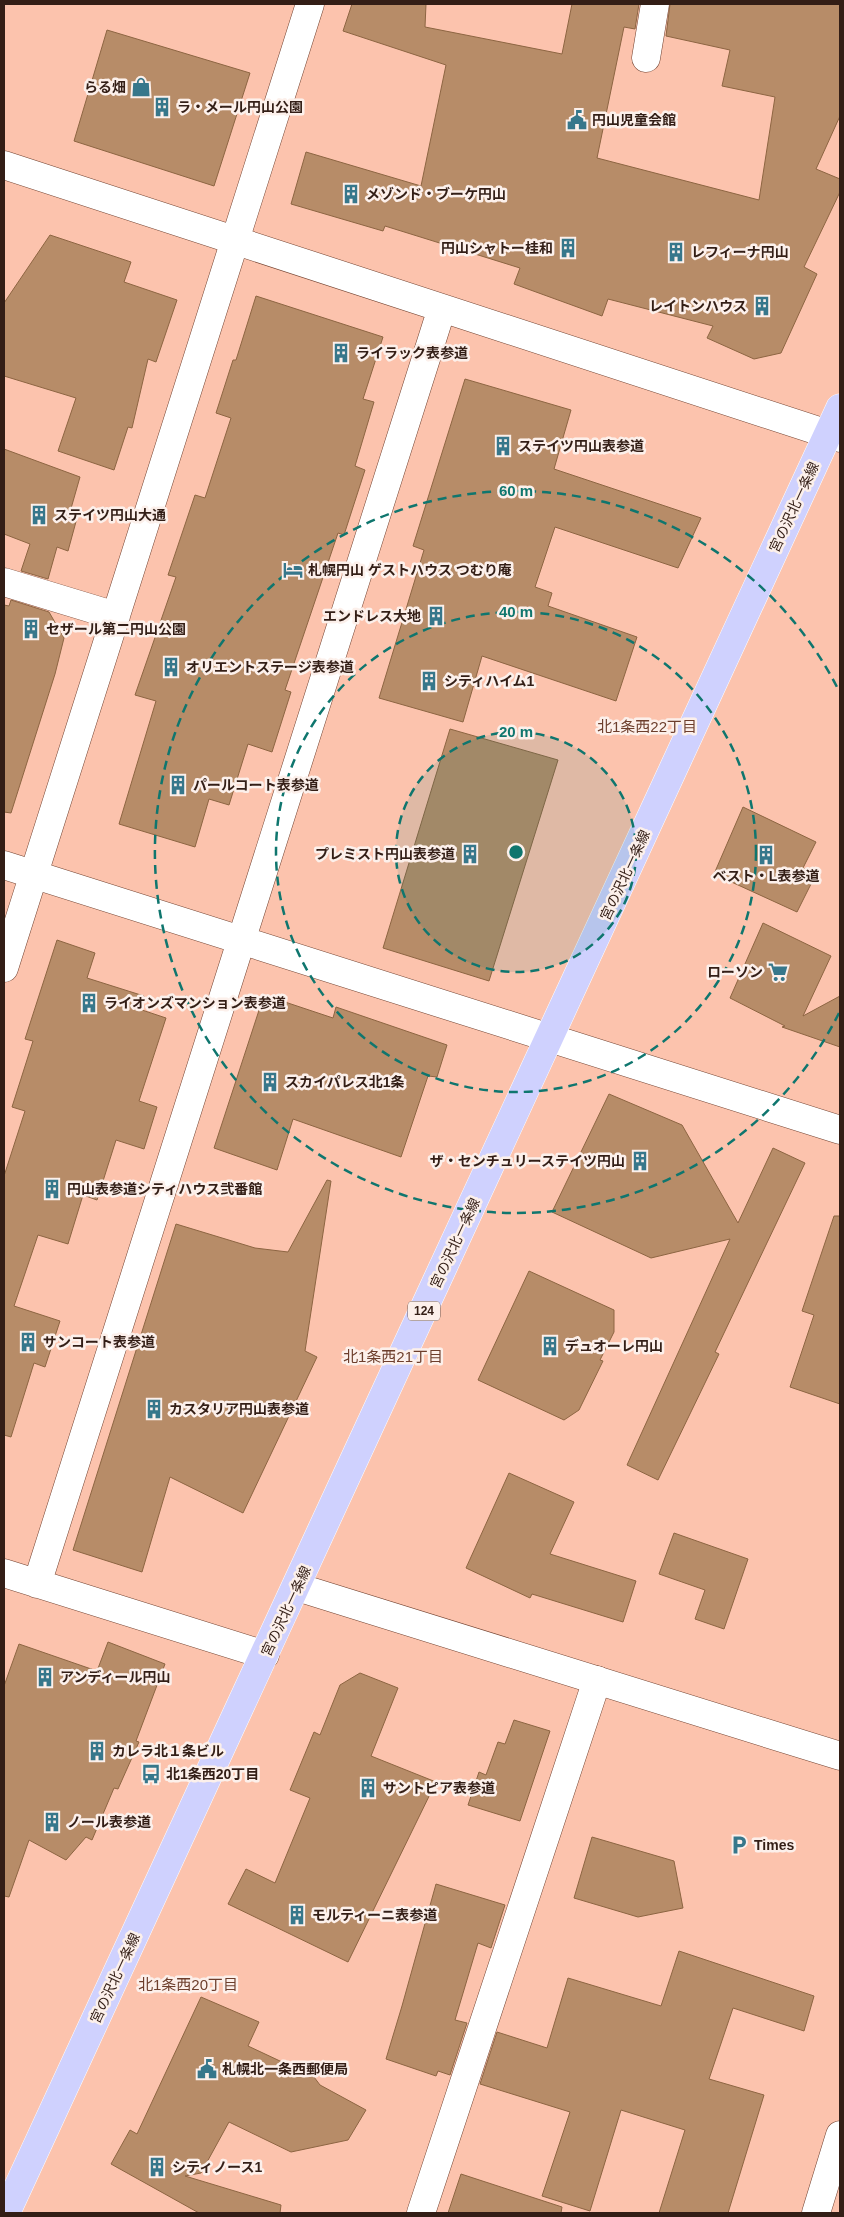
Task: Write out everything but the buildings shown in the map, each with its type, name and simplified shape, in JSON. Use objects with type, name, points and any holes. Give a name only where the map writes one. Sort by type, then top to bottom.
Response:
[{"type":"main road","name":"宮の沢北一条線","points":[[6,2213],[550,1038],[834,436],[840,408]]},
{"type":"street","points":[[4,968],[310,4]]},
{"type":"street","points":[[646,58],[655,4]]},
{"type":"street","points":[[4,165],[834,436]]},
{"type":"street","points":[[37,1584],[442,308]]},
{"type":"street","points":[[4,582],[116,616]]},
{"type":"street","points":[[4,865],[840,1130]]},
{"type":"street","points":[[4,1573],[265,1655]]},
{"type":"street","points":[[297,1587],[840,1756]]},
{"type":"street","points":[[420,2213],[597,1680]]},
{"type":"street","points":[[816,2213],[840,2135]]},
{"type":"place","name":"らる畑","points":[[141,87]]},
{"type":"place","name":"ラ・メール円山公園","points":[[162,107]]},
{"type":"place","name":"円山児童会館","points":[[577,120]]},
{"type":"place","name":"メゾンド・ブーケ円山","points":[[351,194]]},
{"type":"place","name":"円山シャトー桂和","points":[[568,248]]},
{"type":"place","name":"レフィーナ円山","points":[[676,252]]},
{"type":"place","name":"レイトンハウス","points":[[762,306]]},
{"type":"place","name":"ライラック表参道","points":[[341,353]]},
{"type":"place","name":"ステイツ円山表参道","points":[[503,446]]},
{"type":"place","name":"ステイツ円山大通","points":[[39,515]]},
{"type":"place","name":"札幌円山 ゲストハウス つむり庵","points":[[293,570]]},
{"type":"place","name":"エンドレス大地","points":[[436,616]]},
{"type":"place","name":"セザール第二円山公園","points":[[31,629]]},
{"type":"place","name":"オリエントステージ表参道","points":[[171,667]]},
{"type":"place","name":"シティハイム1","points":[[429,681]]},
{"type":"place","name":"パールコート表参道","points":[[178,785]]},
{"type":"place","name":"プレミスト円山表参道","points":[[470,854]]},
{"type":"place","name":"ベスト・L表参道","points":[[766,855]]},
{"type":"place","name":"ローソン","points":[[778,972]]},
{"type":"place","name":"ライオンズマンション表参道","points":[[89,1003]]},
{"type":"place","name":"スカイパレス北1条","points":[[270,1082]]},
{"type":"place","name":"ザ・センチュリーステイツ円山","points":[[640,1161]]},
{"type":"place","name":"円山表参道シティハウス弐番館","points":[[52,1189]]},
{"type":"place","name":"サンコート表参道","points":[[28,1342]]},
{"type":"place","name":"デュオーレ円山","points":[[550,1346]]},
{"type":"place","name":"カスタリア円山表参道","points":[[154,1409]]},
{"type":"place","name":"アンディール円山","points":[[45,1677]]},
{"type":"place","name":"カレラ北１条ビル","points":[[97,1751]]},
{"type":"place","name":"北1条西20丁目","points":[[151,1774]]},
{"type":"place","name":"サントピア表参道","points":[[368,1788]]},
{"type":"place","name":"ノール表参道","points":[[52,1822]]},
{"type":"place","name":"Times","points":[[739,1845]]},
{"type":"place","name":"モルティーニ表参道","points":[[297,1915]]},
{"type":"place","name":"札幌北一条西郵便局","points":[[207,2069]]},
{"type":"place","name":"シティノース1","points":[[157,2167]]},
{"type":"district","name":"北1条西22丁目","points":[[647,727]]},
{"type":"district","name":"北1条西21丁目","points":[[393,1357]]},
{"type":"district","name":"北1条西20丁目","points":[[188,1985]]}]
